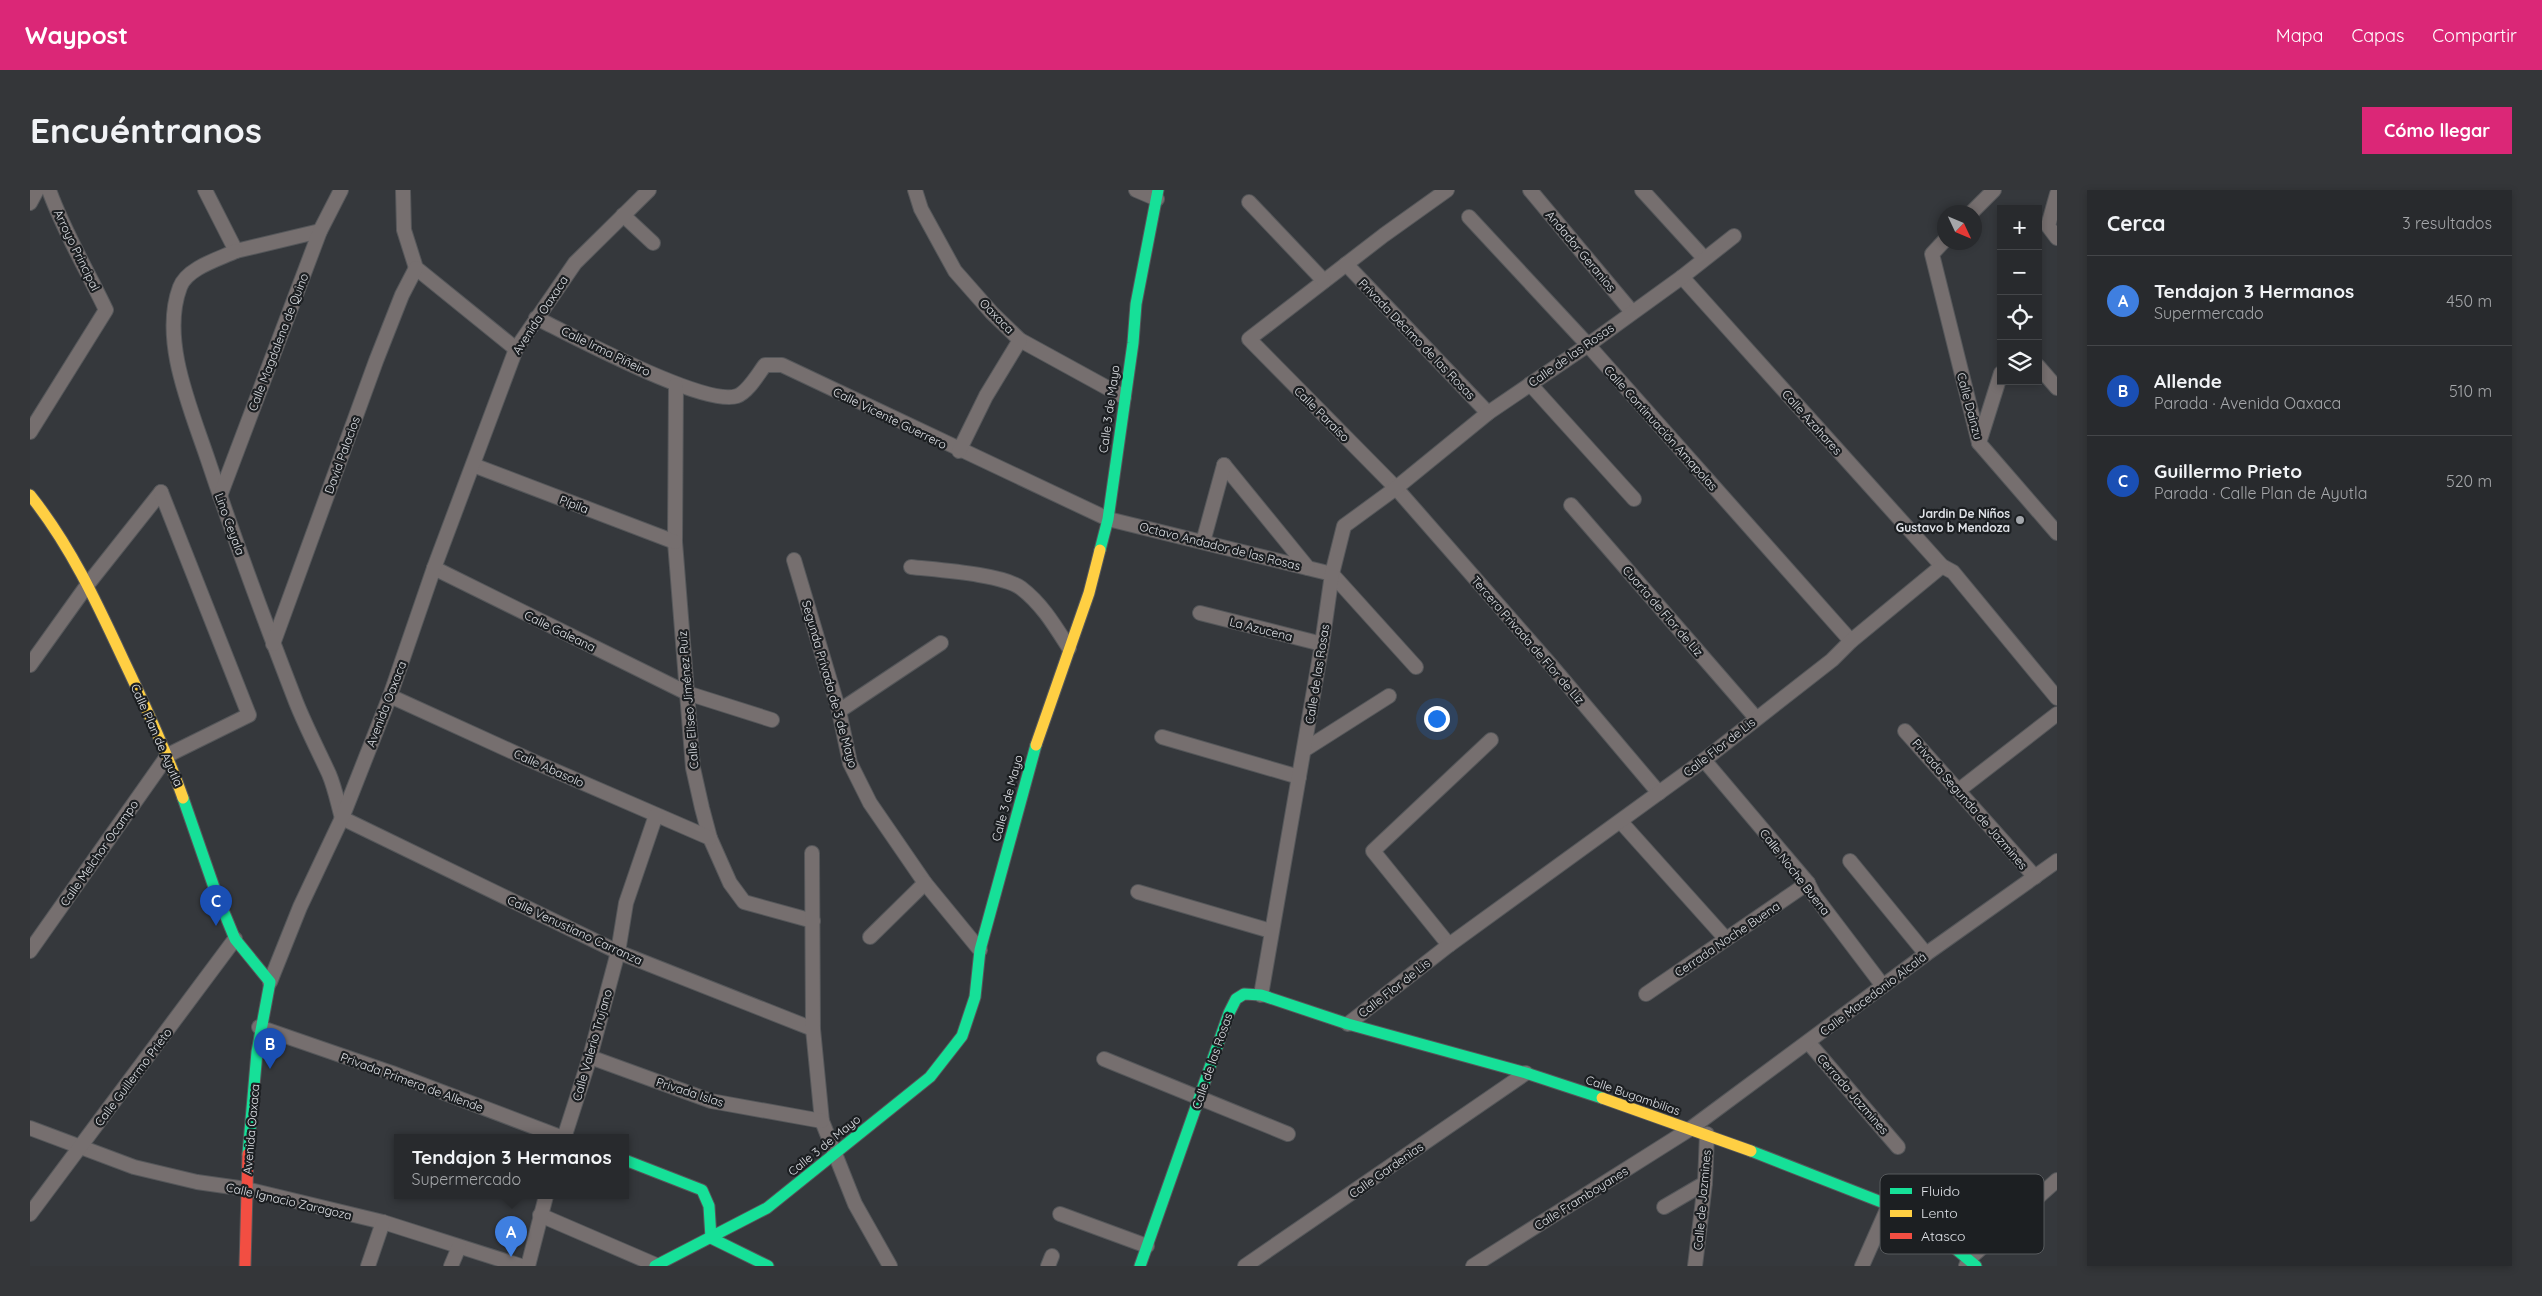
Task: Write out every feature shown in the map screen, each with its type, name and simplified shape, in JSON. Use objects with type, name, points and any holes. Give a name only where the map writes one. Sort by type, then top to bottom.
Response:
[{"type":"street","points":[[30,203],[37,190]]},
{"type":"street","name":"Arroyo Principal","points":[[30,432],[106,310],[88,271],[59,219],[49,190]]},
{"type":"street","name":"Calle Magdalena de Quino","points":[[220,496],[320,231],[341,190]]},
{"type":"street","points":[[402,190],[404,230],[416,268],[516,349]]},
{"type":"street","name":"Avenida Oaxaca","points":[[245,1266],[246,1189],[259,1027],[270,982],[300,907],[342,818],[390,696],[434,568],[516,349],[575,263],[649,190]]},
{"type":"street","name":"Oaxaca","points":[[915,190],[921,209],[955,271],[992,313],[1020,340],[1124,397]]},
{"type":"street","points":[[1136,190],[1157,194]]},
{"type":"street","name":"Andador Geranios","points":[[1530,190],[1632,312]]},
{"type":"street","points":[[1642,190],[1704,258]]},
{"type":"street","points":[[1979,205],[1994,190]]},
{"type":"street","points":[[211,191],[236,251]]},
{"type":"street","points":[[1249,202],[1324,281],[1444,191]]},
{"type":"street","name":"Calle 3 de Mayo","points":[[656,1266],[767,1208],[930,1077],[962,1036],[975,997],[980,950],[1035,749],[1089,593],[1108,519],[1133,343],[1136,304],[1157,194]]},
{"type":"street","points":[[2057,194],[2048,226],[2057,238]]},
{"type":"street","points":[[623,215],[653,243]]},
{"type":"street","name":"Calle Continuación Amapolas","points":[[1469,217],[1588,345],[1851,640]]},
{"type":"street","name":"Lino Ceyala","points":[[320,231],[236,251],[190,275],[181,285],[174,312],[175,348],[182,381],[220,496],[273,644],[307,731],[329,776],[342,818]]},
{"type":"street","name":"Calle de las Rosas","points":[[1140,1266],[1214,1051],[1236,998],[1244,994],[1261,996],[1322,644],[1332,574],[1344,526],[1396,488],[1488,413],[1588,345],[1682,277],[1734,236]]},
{"type":"street","name":"Calle Dainzu","points":[[1937,249],[1932,254],[1979,443],[2057,533]]},
{"type":"street","name":"Privada Décimo de las Rosas","points":[[1346,264],[1488,413]]},
{"type":"street","name":"David Palacios","points":[[273,644],[376,361],[402,295],[416,268]]},
{"type":"street","name":"Calle Azahares","points":[[1682,277],[1942,566]]},
{"type":"street","name":"Calle Paraíso","points":[[1324,281],[1249,339],[1396,488]]},
{"type":"street","name":"Calle Irma Piñeiro","points":[[536,318],[676,385]]},
{"type":"street","points":[[959,450],[986,396],[1020,340]]},
{"type":"street","name":"Calle Vicente Guerrero","points":[[676,385],[709,394],[735,396],[743,392],[765,366],[782,365],[1108,519]]},
{"type":"street","points":[[2042,371],[2057,388]]},
{"type":"street","points":[[1530,384],[1634,499]]},
{"type":"street","name":"Calle Elíseo Jiménez Ruiz","points":[[676,385],[675,542],[693,768],[710,838],[730,883],[744,902],[813,921]]},
{"type":"street","points":[[1979,443],[1997,385]]},
{"type":"street","name":"Pípila","points":[[473,465],[675,542]]},
{"type":"street","points":[[1203,542],[1224,465],[1308,568]]},
{"type":"street","name":"Tercera Privada de Flor de Liz","points":[[1396,488],[1659,793]]},
{"type":"street","points":[[30,665],[88,584],[161,492],[249,715],[168,755]]},
{"type":"street","name":"Calle Plan de Ayutla","points":[[30,495],[54,526],[88,584],[168,755],[216,893],[235,939],[270,982]]},
{"type":"street","name":"Cuarta de Flor de Liz","points":[[1570,504],[1756,718]]},
{"type":"street","name":"Octavo Andador de las Rosas","points":[[1108,519],[1332,574]]},
{"type":"street","name":"Segunda Privada de 3 de Mayo","points":[[794,560],[839,711],[850,763],[870,803],[925,883],[980,950]]},
{"type":"street","points":[[1942,566],[1953,572],[2057,698]]},
{"type":"street","name":"Calle Flor de Lis","points":[[1348,1024],[1449,945],[1704,760],[1832,660],[1851,640],[1942,566]]},
{"type":"street","points":[[911,567],[995,578],[1019,586],[1040,604],[1069,648]]},
{"type":"street","name":"Calle Galeana","points":[[434,568],[687,693],[772,720]]},
{"type":"street","points":[[1332,574],[1416,668]]},
{"type":"street","name":"La Azucena","points":[[1200,613],[1322,644]]},
{"type":"street","points":[[839,711],[941,643]]},
{"type":"street","name":"Calle Abasolo","points":[[390,696],[710,838]]},
{"type":"street","points":[[1304,750],[1389,696]]},
{"type":"street","points":[[1959,790],[2057,714]]},
{"type":"street","name":"Privada Segunda de Jazmines","points":[[1905,731],[2035,877]]},
{"type":"street","points":[[1162,737],[1299,776]]},
{"type":"street","points":[[1449,945],[1373,851],[1491,740]]},
{"type":"street","name":"Calle Melchor Ocampo","points":[[30,951],[168,755]]},
{"type":"street","name":"Calle Noche Buena","points":[[1704,760],[1808,883],[1814,895],[1883,986]]},
{"type":"street","name":"Calle Valerio Trujano","points":[[565,1134],[590,1057],[618,952],[626,904],[656,815]]},
{"type":"street","name":"Calle Venustiano Carranza","points":[[342,818],[618,952],[813,1029]]},
{"type":"street","points":[[1621,822],[1726,939]]},
{"type":"street","points":[[812,853],[813,1029],[822,1121],[855,1204],[890,1266]]},
{"type":"street","points":[[1850,861],[1926,954]]},
{"type":"street","name":"Calle Macedonio Alcalá","points":[[1690,1129],[1926,954],[2057,861]]},
{"type":"street","points":[[870,937],[925,883]]},
{"type":"street","name":"Cerrada Noche Buena","points":[[1646,994],[1808,883]]},
{"type":"street","points":[[1138,892],[1271,931]]},
{"type":"street","name":"Calle Guillermo Prieto","points":[[30,1214],[235,939]]},
{"type":"street","name":"Calle Bugambilias","points":[[1261,996],[1348,1024],[1526,1073],[1707,1134],[1880,1201]]},
{"type":"street","name":"Privada Primera de Allende","points":[[259,1027],[553,1134]]},
{"type":"street","name":"Cerrada Jazmines","points":[[1808,1042],[1898,1147]]},
{"type":"street","name":"Privada Islas","points":[[590,1057],[711,1102],[822,1121]]},
{"type":"street","points":[[1104,1059],[1288,1134]]},
{"type":"street","name":"Calle Gardenias","points":[[1245,1266],[1526,1073]]},
{"type":"street","name":"Calle Ignacio Zaragoza","points":[[30,1128],[134,1167],[197,1182],[246,1189],[383,1222],[521,1266]]},
{"type":"street","name":"Calle Framboyanes","points":[[1473,1266],[1690,1129]]},
{"type":"street","name":"Calle de Jazmines","points":[[1695,1266],[1706,1183],[1707,1134]]},
{"type":"street","points":[[629,1161],[692,1184],[702,1190],[706,1197],[711,1238],[768,1266]]},
{"type":"street","points":[[2044,1193],[2057,1180]]},
{"type":"street","points":[[1664,1207],[1706,1183]]},
{"type":"street","points":[[528,1266],[545,1199]]},
{"type":"street","points":[[540,1214],[656,1266]]},
{"type":"street","points":[[1060,1214],[1147,1246]]},
{"type":"street","points":[[368,1266],[383,1222]]},
{"type":"street","points":[[1862,1266],[1880,1225]]},
{"type":"street","points":[[451,1266],[459,1247]]},
{"type":"street","name":"Calle Bugambilias","points":[[1959,1254],[1970,1264]]},
{"type":"street","points":[[1970,1264],[1980,1254]]},
{"type":"traffic: fast","points":[[1100,550],[1108,519],[1133,343],[1136,304],[1158,190]]},
{"type":"traffic: fast","points":[[655,1266],[767,1208],[930,1077],[962,1036],[975,997],[980,950],[1036,745]]},
{"type":"traffic: fast","points":[[183,798],[216,893],[235,939],[270,982],[257,1052],[248,1154]]},
{"type":"traffic: fast","points":[[1140,1266],[1229,1013],[1236,999],[1244,994],[1261,995],[1348,1024],[1526,1073],[1602,1098]]},
{"type":"traffic: fast","points":[[1751,1151],[1880,1201]]},
{"type":"traffic: fast","points":[[629,1162],[702,1190],[709,1206],[711,1238]]},
{"type":"traffic: fast","points":[[711,1238],[768,1266]]},
{"type":"traffic: fast","points":[[1962,1254],[1976,1266]]},
{"type":"traffic: slow","points":[[30,495],[58,534],[92,595],[155,728],[183,798]]},
{"type":"traffic: slow","points":[[1036,745],[1089,593],[1100,550]]},
{"type":"traffic: slow","points":[[1602,1098],[1751,1151]]},
{"type":"traffic: jam","points":[[245,1266],[248,1154]]},
{"type":"place","name":"Jardin De Niños Gustavo b Mendoza","points":[[2020,520]]},
{"type":"place","name":"Guillermo Prieto","points":[[216,926]]},
{"type":"place","name":"Allende","points":[[270,1069]]},
{"type":"place","name":"Tendajon 3 Hermanos","points":[[511,1257]]}]
